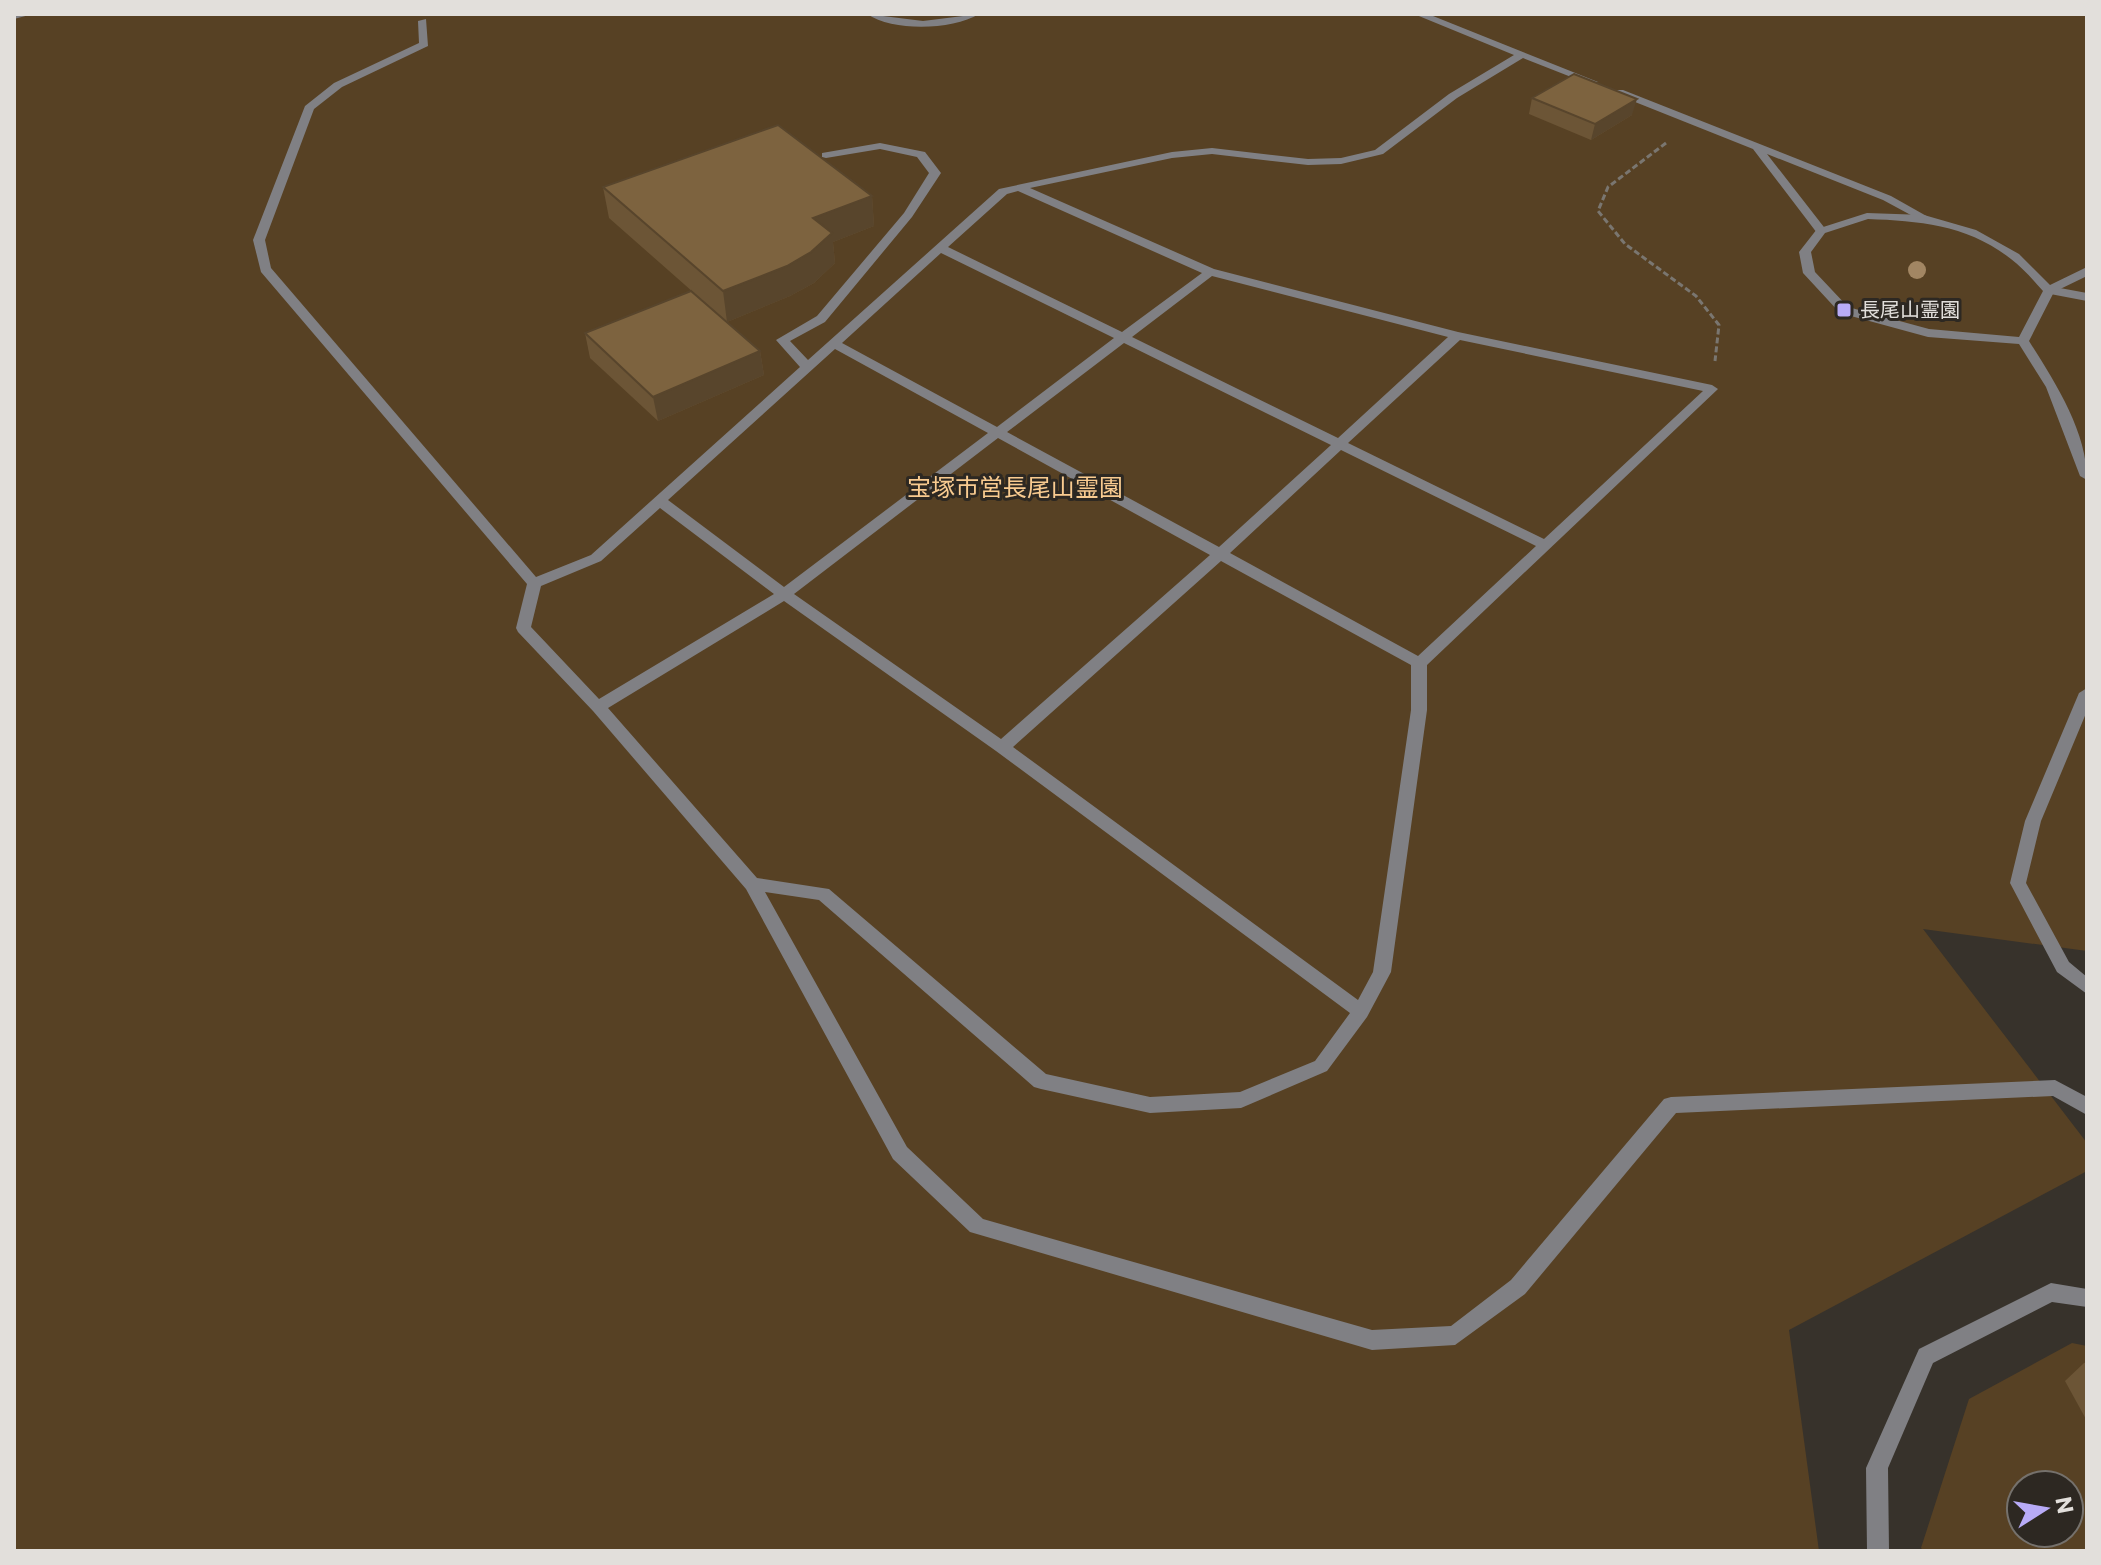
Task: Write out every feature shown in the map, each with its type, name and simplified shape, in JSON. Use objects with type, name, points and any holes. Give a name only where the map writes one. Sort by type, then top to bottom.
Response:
[{"type":"street","points":[[14,16],[28,14]]},
{"type":"street","points":[[872,14],[889,21],[929,26],[974,14]]},
{"type":"street","points":[[1419,14],[1887,198],[1924,218],[1972,232],[2015,256],[2049,290],[2087,297]]},
{"type":"street","points":[[423,21],[424,44],[405,56],[338,85],[309,108],[259,240],[265,269],[534,583]]},
{"type":"street","points":[[534,583],[596,558],[1003,191],[1172,155],[1212,151],[1308,162],[1341,161],[1379,152],[1453,96],[1523,54]]},
{"type":"street","points":[[807,367],[782,340],[821,319],[908,215],[935,173],[921,154],[880,146],[826,155]]},
{"type":"street","points":[[1757,149],[1821,231]]},
{"type":"street","points":[[1020,188],[1210,272],[1457,336],[1712,389]]},
{"type":"street","points":[[1924,218],[1867,216],[1821,231],[1805,252],[1809,273],[1844,310],[1928,333],[2023,341]]},
{"type":"street","points":[[940,248],[1545,545]]},
{"type":"street","points":[[2023,341],[2049,290],[2087,271]]},
{"type":"street","points":[[598,707],[784,594],[1210,272]]},
{"type":"street","points":[[1002,747],[1218,556],[1457,336]]},
{"type":"street","points":[[2023,341],[2052,387],[2087,476]]},
{"type":"street","points":[[834,343],[1218,556],[1419,663]]},
{"type":"street","points":[[752,884],[823,894],[1041,1081],[1150,1105],[1241,1100],[1321,1066],[1361,1012],[1382,972],[1419,710],[1419,663],[1712,389]]},
{"type":"street","points":[[659,500],[784,594],[1002,747],[1361,1012]]},
{"type":"street","points":[[534,583],[523,628],[598,707],[752,884],[900,1153],[977,1226],[1372,1340],[1455,1335],[1518,1287],[1671,1105],[2055,1088],[2087,1107]]},
{"type":"street","points":[[2087,693],[2033,821],[2018,883],[2063,967],[2087,987]]},
{"type":"street","points":[[1878,1551],[1877,1468],[1926,1356],[2051,1292],[2087,1298]]},
{"type":"path","points":[[1693,122],[1608,187],[1598,211],[1625,244],[1696,296],[1719,325],[1712,389]]},
{"type":"green space","name":"宝塚市営長尾山霊園","points":[[14,14],[2087,14],[2087,951],[1923,929],[2087,1143],[2087,1171],[1789,1330],[1819,1551],[14,1551]]},
{"type":"green space","points":[[2072,1343],[2087,1346],[2087,1551],[1924,1551],[1921,1548],[1969,1399]]},
{"type":"building","points":[[1574,74],[1637,99],[1595,124],[1532,98]]},
{"type":"building","points":[[778,125],[872,196],[813,218],[832,233],[811,252],[787,266],[723,291],[603,187]]},
{"type":"building","points":[[691,291],[760,351],[653,397],[585,333]]},
{"type":"place","name":"長尾山霊園","points":[[1844,310]]}]
